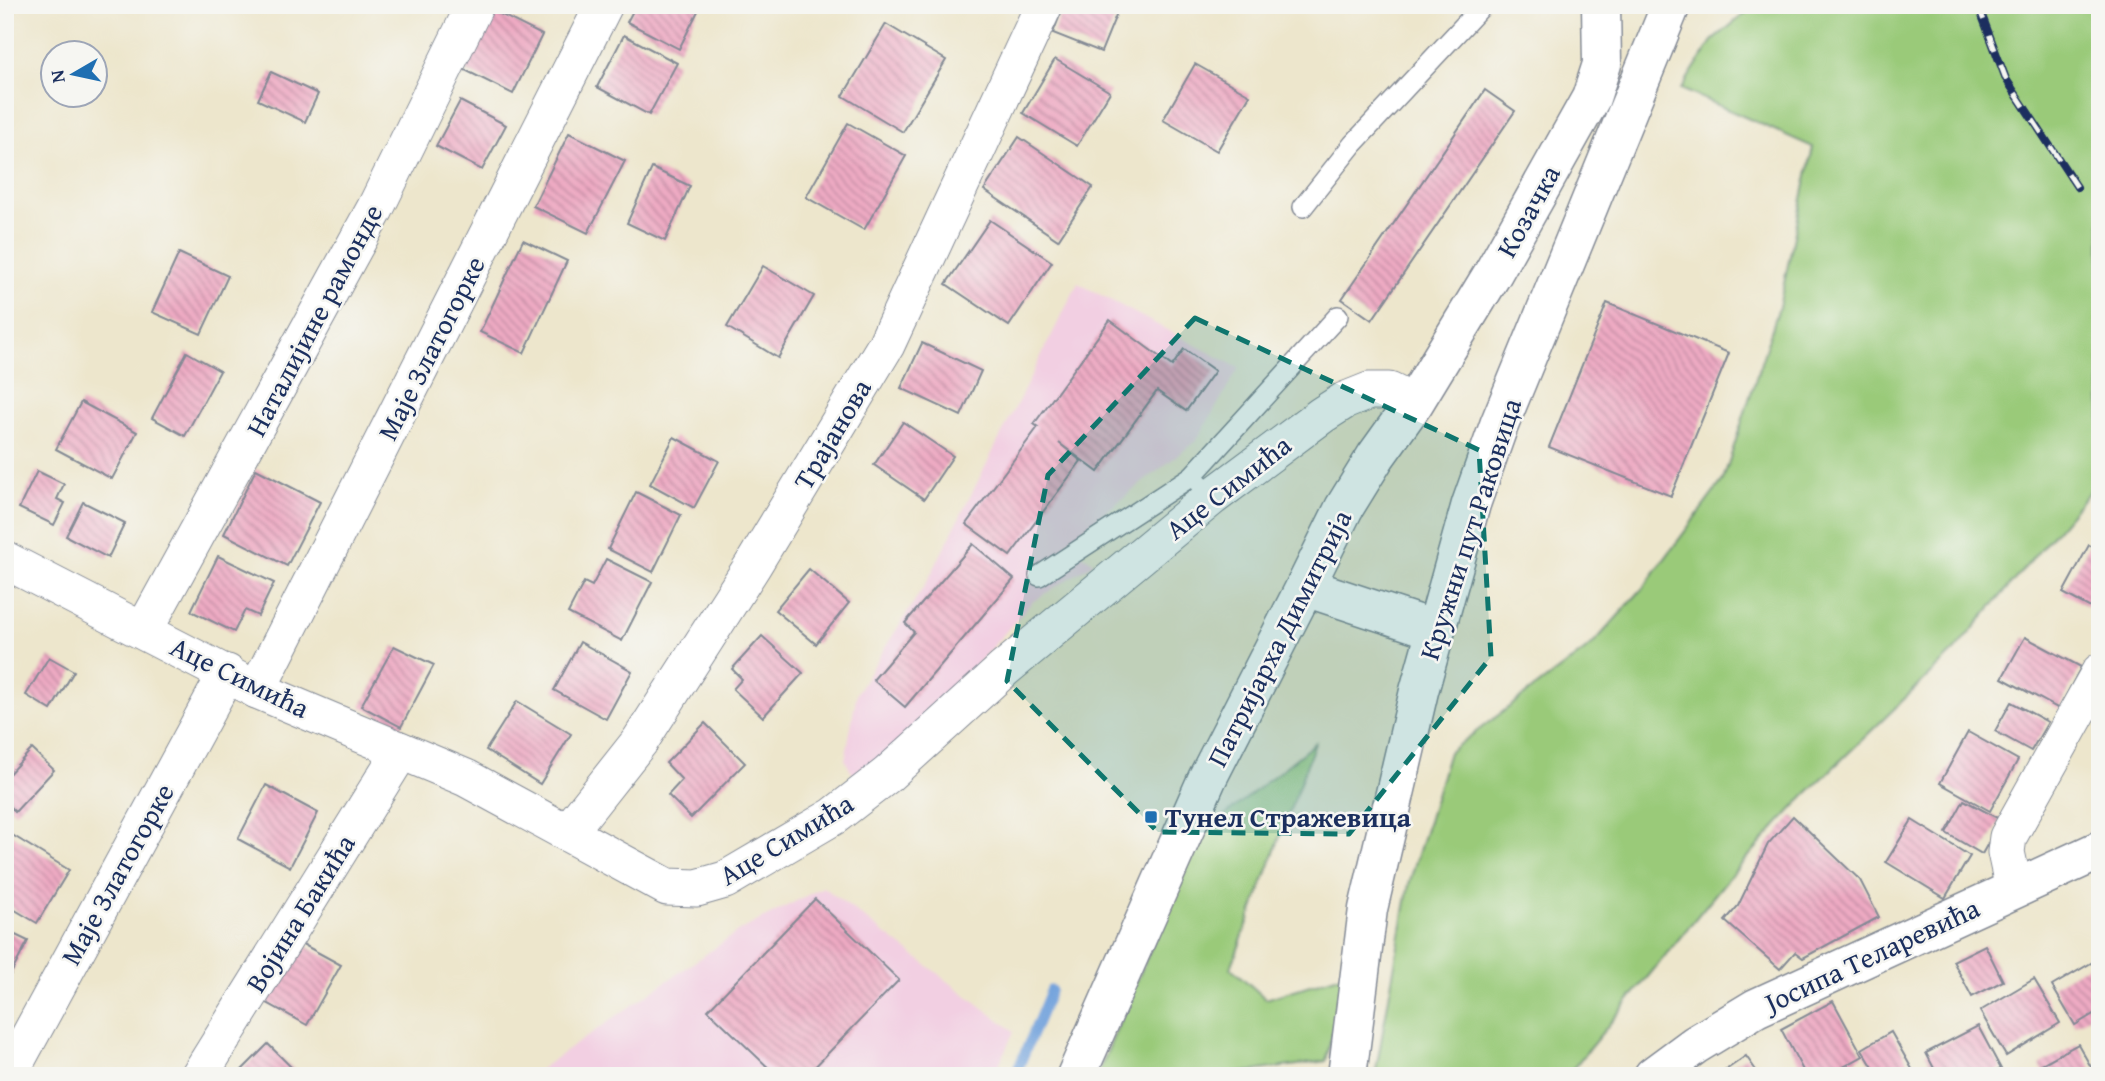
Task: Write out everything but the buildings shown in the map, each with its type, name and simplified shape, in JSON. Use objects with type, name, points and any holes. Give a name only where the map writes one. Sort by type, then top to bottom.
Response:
[{"type":"main road","name":"Козачка","points":[[1414,403],[1493,273],[1591,98],[1602,64],[1601,5]]},
{"type":"main road","name":"Кружни пут Раковица","points":[[1347,1076],[1368,909],[1435,630],[1471,504],[1499,425],[1671,5]]},
{"type":"main road","name":"Патријарха Димитрија","points":[[1076,1076],[1207,779],[1344,508],[1376,456],[1414,403]]},
{"type":"main road","points":[[1305,587],[1435,630]]},
{"type":"main road","name":"Јосипа Теларевића","points":[[1653,1076],[1695,1045],[1756,1008],[2100,850]]},
{"type":"street","name":"Наталијине рамонде","points":[[144,630],[375,209],[475,5]]},
{"type":"street","name":"Маје Златогорке","points":[[8,1076],[242,681],[604,5]]},
{"type":"street","name":"Трајанова","points":[[568,832],[647,729],[753,565],[886,345],[1044,5]]},
{"type":"street","name":"Аце Симића","points":[[5,560],[242,681],[466,778],[568,832],[615,862],[667,887],[697,888],[725,880],[834,816],[887,775],[1202,486],[1286,440],[1355,396],[1389,391],[1414,403]]},
{"type":"street","points":[[2014,889],[2006,852],[2008,837],[2100,672]]},
{"type":"street","name":"Војина Бакића","points":[[199,1076],[401,751]]},
{"type":"lane","points":[[1304,207],[1378,116],[1483,5]]},
{"type":"lane","points":[[1039,576],[1202,486],[1338,317]]},
{"type":"highlighted area","points":[[1195,318],[1479,450],[1491,657],[1349,834],[1158,832],[1007,681],[1048,475]]},
{"type":"shaded area","points":[[1078,283],[1239,368],[1197,440],[1066,543],[1094,563],[1032,602],[937,710],[859,786],[845,760],[857,692],[928,580]]},
{"type":"shaded area","points":[[823,887],[1014,1031],[994,1076],[530,1076],[739,931]]},
{"type":"green space","points":[[1755,5],[2100,5],[2100,479],[1955,650],[1804,796],[1726,881],[1567,1076],[1375,1076],[1409,884],[1449,752],[1592,645],[1643,588],[1723,480],[1779,307],[1813,147],[1681,89],[1712,41]]},
{"type":"green space","points":[[1315,743],[1231,968],[1266,999],[1345,974],[1326,1061],[1218,1076],[1097,1076],[1197,838]]},
{"type":"waterway","points":[[1015,1076],[1051,990]]},
{"type":"railway","points":[[1978,5],[2006,79],[2077,187]]},
{"type":"place","name":"Тунел Стражевица","points":[[1151,817]]}]
